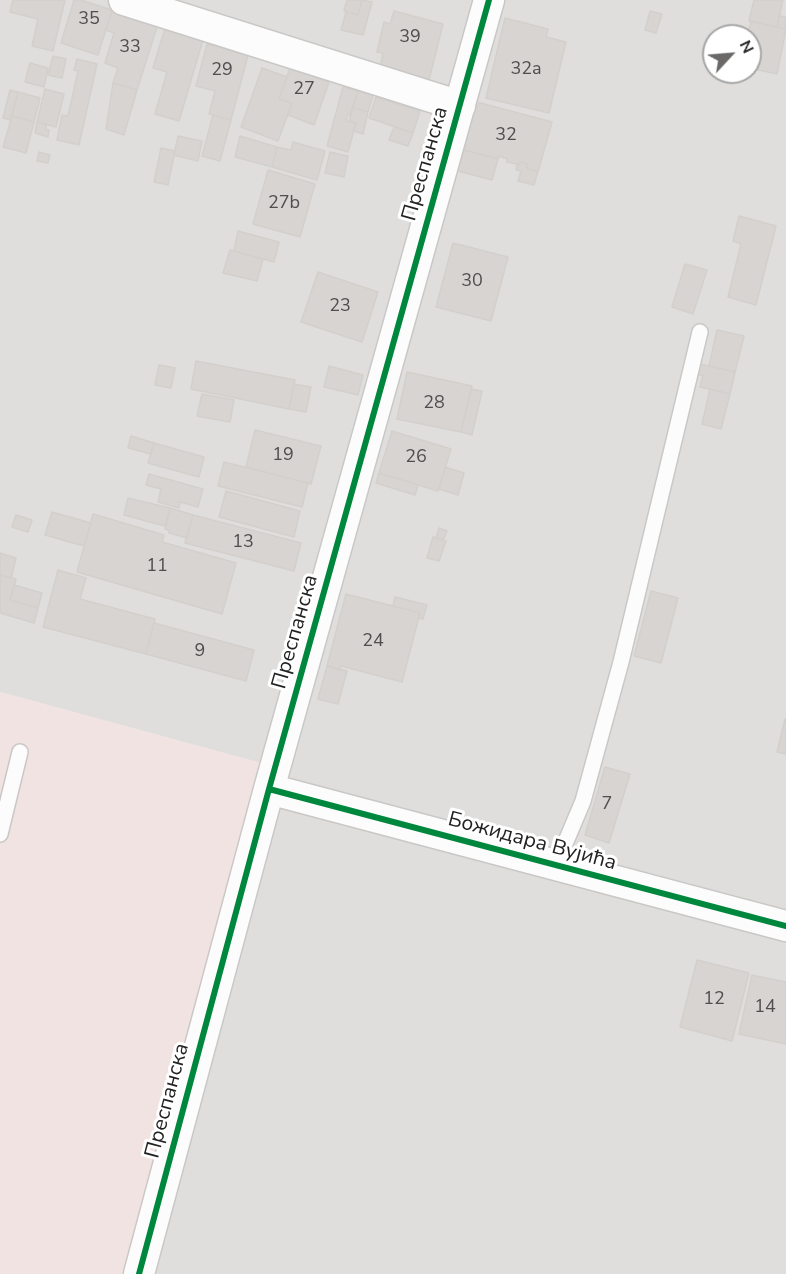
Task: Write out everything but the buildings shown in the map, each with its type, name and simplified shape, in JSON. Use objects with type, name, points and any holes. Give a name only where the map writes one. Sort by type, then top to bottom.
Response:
[{"type":"street","points":[[124,0],[460,106]]},
{"type":"street","name":"Преспанска","points":[[139,1274],[269,789],[489,0]]},
{"type":"street","name":"Божидара Вујића","points":[[269,789],[786,926]]},
{"type":"lane","points":[[556,865],[584,801],[621,662],[700,332]]},
{"type":"lane","points":[[0,834],[20,752]]},
{"type":"shaded area","points":[[0,0],[786,0],[786,1274],[132,1274],[268,765],[0,692]]},
{"type":"shaded area","points":[[0,692],[268,765],[132,1274],[0,1274]]},
{"type":"cycle path","points":[[139,1274],[269,789],[489,0]]},
{"type":"cycle path","points":[[269,789],[786,926]]}]
